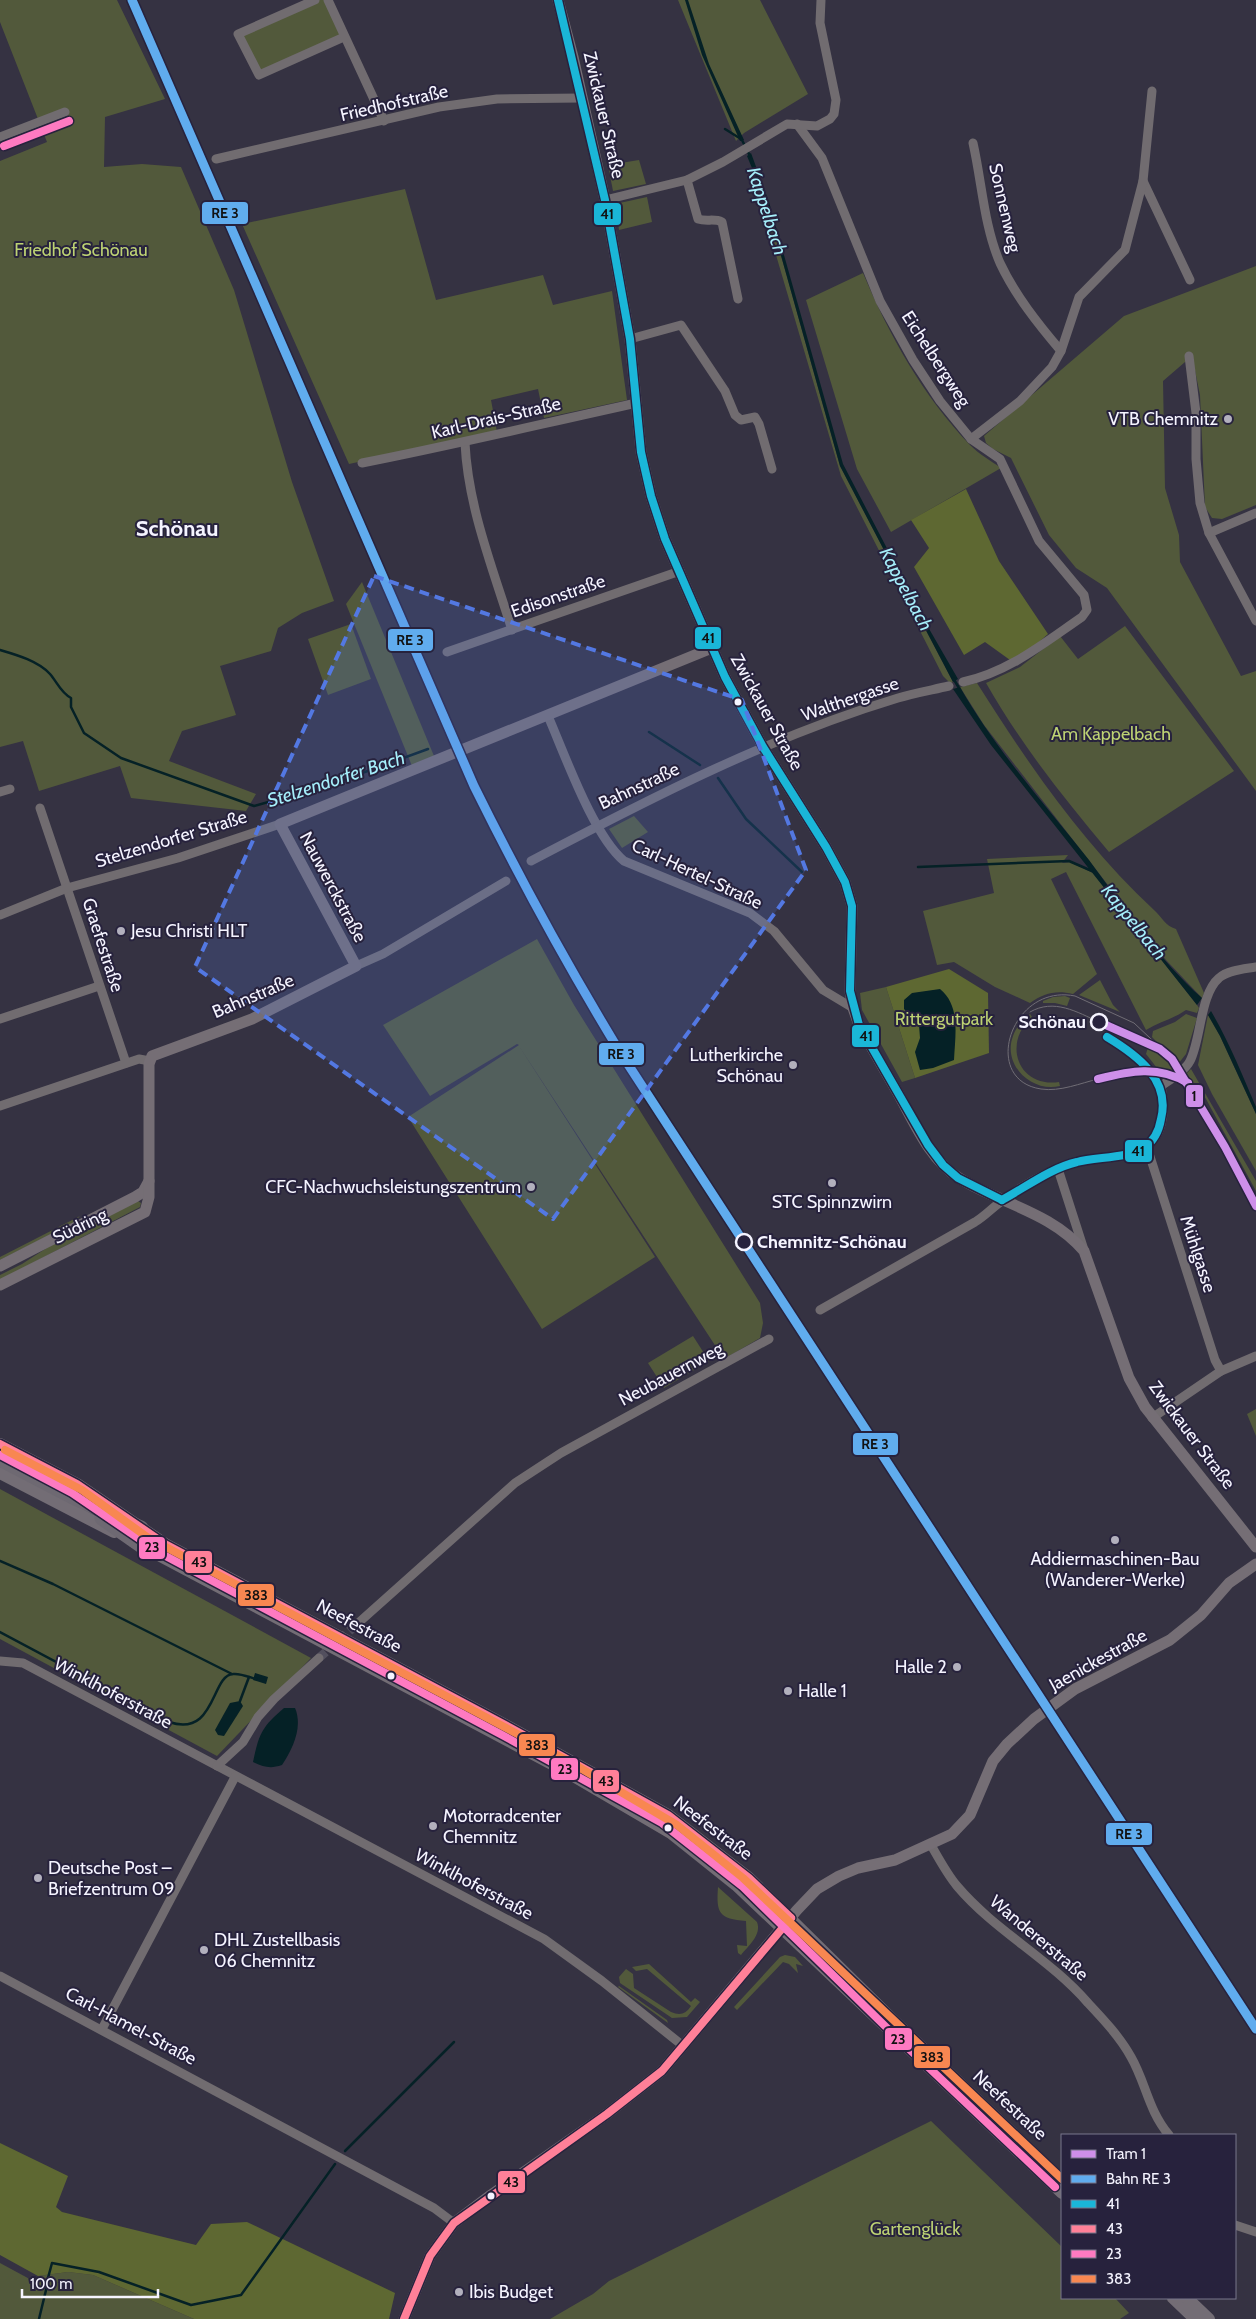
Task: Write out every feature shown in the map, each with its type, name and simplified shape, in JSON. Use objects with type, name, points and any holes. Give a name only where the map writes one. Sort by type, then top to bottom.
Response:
[{"type":"highway","name":"Neefestraße","points":[[0,1459],[77,1499],[141,1528]]},
{"type":"highway","name":"Neefestraße","points":[[77,1499],[142,1546]]},
{"type":"main road","name":"Zwickauer Straße","points":[[558,0],[605,200],[630,339],[645,474],[665,539],[712,648],[763,747],[826,847],[845,882],[852,906],[850,991],[859,1025],[928,1145],[943,1164],[958,1178],[1053,1223],[1069,1234],[1084,1250],[1129,1378],[1152,1418],[1256,1547]]},
{"type":"main road","name":"Stelzendorfer Straße","points":[[280,824],[712,648]]},
{"type":"main road","name":"Nauwerckstraße","points":[[280,824],[356,966]]},
{"type":"main road","name":"Bahnstraße","points":[[150,1060],[158,1052],[252,1019],[356,966]]},
{"type":"main road","name":"Südring","points":[[0,1285],[140,1216],[148,1206],[150,1179],[150,1060]]},
{"type":"main road","name":"Südring","points":[[0,1266],[135,1197],[143,1192],[150,1179]]},
{"type":"main road","name":"Neefestraße","points":[[0,1444],[77,1484],[164,1544],[509,1727],[668,1815],[749,1878],[901,2028],[1061,2179]]},
{"type":"main road","points":[[0,1473],[142,1546]]},
{"type":"main road","name":"Neefestraße","points":[[142,1546],[565,1771],[670,1833],[712,1866],[782,1928],[1061,2192]]},
{"type":"main road","name":"Jaenickestraße","points":[[782,1928],[816,1889],[839,1876],[858,1868],[895,1860],[952,1834],[965,1821],[993,1761],[1034,1719],[1075,1689],[1170,1640],[1201,1615],[1223,1588],[1256,1564]]},
{"type":"main road","points":[[404,2319],[430,2256],[454,2223],[614,2109],[662,2072],[682,2045],[782,1928]]},
{"type":"main road","points":[[1174,2299],[1195,2319]]},
{"type":"main road","points":[[1189,2299],[1209,2319]]},
{"type":"street","points":[[315,0],[238,34],[259,76],[344,37]]},
{"type":"street","points":[[328,0],[384,121]]},
{"type":"street","points":[[605,200],[687,180],[787,124],[817,126],[825,124],[834,114],[835,87],[827,61],[820,23],[821,0]]},
{"type":"street","points":[[971,439],[1020,401],[1052,367],[1060,351],[1078,297],[1125,250],[1143,181],[1152,90]]},
{"type":"street","name":"Friedhofstraße","points":[[216,159],[440,108],[497,99],[582,98]]},
{"type":"street","points":[[0,137],[65,112]]},
{"type":"street","name":"Eichelbergweg","points":[[797,124],[822,158],[880,300],[913,360],[940,402],[971,439],[1000,460],[1039,541],[1084,595],[1087,610],[1082,617],[1023,659],[1002,670],[963,682]]},
{"type":"street","name":"Sonnenweg","points":[[973,143],[991,233],[1000,263],[1037,324],[1060,351]]},
{"type":"street","points":[[687,180],[698,219],[706,222],[717,220],[722,222],[738,299]]},
{"type":"street","points":[[1143,181],[1190,280]]},
{"type":"street","points":[[630,339],[680,325],[724,390],[735,415],[741,420],[754,418],[759,424],[772,469]]},
{"type":"street","points":[[1189,356],[1196,413],[1196,459],[1200,503],[1209,532],[1256,620]]},
{"type":"street","name":"Karl-Drais-Straße","points":[[362,463],[465,443],[524,427],[636,404]]},
{"type":"street","points":[[465,443],[466,469],[476,516],[512,630]]},
{"type":"street","points":[[1209,532],[1256,513]]},
{"type":"street","name":"Edisonstraße","points":[[447,652],[680,570]]},
{"type":"street","name":"Walthergasse","points":[[763,747],[898,698],[949,686]]},
{"type":"street","name":"Carl-Hertel-Straße","points":[[548,716],[597,825],[624,861],[750,913],[774,931],[823,990],[853,1008]]},
{"type":"street","name":"Bahnstraße","points":[[530,861],[597,825],[763,747]]},
{"type":"street","points":[[0,792],[10,789]]},
{"type":"street","name":"Graefestraße","points":[[40,808],[126,1063]]},
{"type":"street","name":"Stelzendorfer Straße","points":[[0,915],[67,888],[178,858],[280,824]]},
{"type":"street","name":"Bahnstraße","points":[[356,966],[383,954],[506,881]]},
{"type":"street","points":[[820,1310],[975,1222],[988,1214],[1002,1200],[1058,1169],[1076,1162],[1128,1154],[1146,1147],[1156,1137],[1162,1122],[1164,1108],[1161,1086],[1176,1075],[1191,1060],[1201,1017],[1209,994],[1219,978],[1238,970],[1256,967]]},
{"type":"street","points":[[0,1019],[99,986]]},
{"type":"street","name":"Bahnstraße","points":[[0,1106],[139,1058],[150,1060]]},
{"type":"street","name":"Mühlgasse","points":[[1146,1147],[1215,1360],[1221,1371]]},
{"type":"street","name":"Zwickauer Straße","points":[[1058,1169],[1084,1250]]},
{"type":"street","name":"Neubauernweg","points":[[356,1625],[515,1483],[561,1453],[769,1339]]},
{"type":"street","points":[[1152,1418],[1221,1371],[1256,1356]]},
{"type":"street","points":[[216,1766],[243,1742],[258,1717],[274,1699],[319,1658]]},
{"type":"street","name":"Winklhoferstraße","points":[[0,1660],[23,1663],[544,1939],[602,1981],[682,2045]]},
{"type":"street","points":[[102,2029],[235,1777]]},
{"type":"street","name":"Wandererstraße","points":[[931,1844],[953,1881],[963,1892],[995,1923],[1054,1968],[1075,1988],[1102,2020],[1131,2056],[1148,2102],[1167,2134]]},
{"type":"street","name":"Carl-Hamel-Straße","points":[[0,1976],[434,2208],[454,2223]]},
{"type":"street","points":[[1236,2225],[1256,2232]]},
{"type":"highlighted area","points":[[374,576],[742,700],[806,870],[553,1219],[195,967]]},
{"type":"green space","name":"Friedhof Schönau","points":[[0,0],[117,0],[165,99],[105,117],[104,167],[142,164],[181,167],[234,290],[292,482],[334,601],[302,613],[278,628],[271,651],[220,666],[236,715],[182,731],[169,761],[256,794],[246,811],[131,798],[120,766],[39,791],[23,741],[0,747],[0,161],[47,142],[0,22]]},
{"type":"green space","points":[[315,0],[328,0],[344,37],[259,75],[238,34]]},
{"type":"green space","points":[[678,0],[760,0],[808,94],[744,133],[736,141]]},
{"type":"green space","points":[[639,160],[646,184],[613,191],[608,165]]},
{"type":"green space","points":[[405,189],[436,300],[543,275],[553,305],[612,291],[627,400],[544,418],[538,389],[491,400],[497,432],[349,464],[242,224]]},
{"type":"green space","points":[[647,197],[652,222],[619,230],[615,204]]},
{"type":"green space","points":[[766,202],[840,466],[953,682],[950,683],[943,676],[841,476],[761,204]]},
{"type":"green space","points":[[1256,266],[1256,505],[1222,519],[1212,518],[1205,507],[1200,395],[1192,356],[1163,381],[1165,488],[1179,535],[1180,562],[1241,676],[1256,671],[1256,791],[1107,588],[1076,568],[1049,535],[1011,458],[993,449],[986,443],[984,436],[1124,316]]},
{"type":"green space","points":[[863,273],[896,342],[922,385],[970,445],[1001,468],[891,532],[857,469],[806,300]]},
{"type":"green space","points":[[966,489],[999,561],[1048,634],[1031,649],[1010,660],[985,642],[964,655],[914,567],[929,548],[911,520]]},
{"type":"green space","points":[[362,582],[434,756],[412,766],[346,604]]},
{"type":"green space","points":[[351,624],[371,679],[328,695],[308,639]]},
{"type":"green space","name":"Am Kappelbach","points":[[1125,626],[1234,771],[1109,852],[1044,770],[1014,728],[986,683],[1020,667],[1060,636],[1078,659]]},
{"type":"green space","points":[[977,683],[1016,744],[1081,831],[1128,885],[1166,924],[1176,929],[1204,993],[1202,998],[1166,960],[984,725],[960,687]]},
{"type":"green space","points":[[634,816],[648,832],[622,848],[609,829]]},
{"type":"green space","points":[[1068,855],[1062,863],[1070,862],[1093,873],[1197,1005],[1199,1008],[1197,1013],[1186,1010],[1146,1030],[1066,872],[1051,879],[1097,974],[1073,994],[1050,993],[1030,1003],[995,987],[954,962],[937,965],[923,911],[994,893],[987,859]]},
{"type":"green space","points":[[537,939],[574,1005],[760,1303],[763,1323],[760,1338],[724,1359],[519,1046],[655,1257],[542,1329],[408,1117],[519,1045],[517,1044],[430,1096],[383,1025]]},
{"type":"green space","name":"Rittergutpark","points":[[949,969],[988,993],[989,1053],[915,1078],[886,987]]},
{"type":"green space","points":[[1100,980],[1113,1005],[1120,1012],[1079,995]]},
{"type":"green space","points":[[886,987],[915,1078],[902,1082],[862,1010],[860,993]]},
{"type":"green space","points":[[1065,996],[1070,998],[1067,1006],[1043,1003],[1043,1001],[1053,997]]},
{"type":"green space","points":[[1030,1014],[1032,1017],[1023,1028],[1018,1039],[1017,1051],[1019,1062],[1033,1078],[1045,1082],[1059,1082],[1060,1086],[1049,1087],[1030,1081],[1016,1066],[1012,1057],[1013,1036],[1020,1024]]},
{"type":"green space","points":[[1186,1014],[1197,1018],[1186,1054],[1178,1064],[1152,1037],[1153,1031],[1175,1022]]},
{"type":"green space","points":[[1208,1015],[1220,1036],[1256,1114],[1256,1171],[1212,1094],[1198,1065]]},
{"type":"green space","points":[[1148,1047],[1170,1061],[1176,1068],[1172,1072],[1157,1068],[1146,1054]]},
{"type":"green space","points":[[1191,1069],[1256,1181],[1256,1191],[1206,1099],[1186,1074]]},
{"type":"green space","points":[[138,1201],[141,1203],[140,1207],[0,1280],[0,1275],[22,1264],[53,1244]]},
{"type":"green space","points":[[80,1216],[73,1223],[0,1260],[0,1257]]},
{"type":"green space","points":[[693,1336],[709,1361],[664,1388],[648,1363]]},
{"type":"green space","points":[[1256,1409],[1256,1436],[1247,1414]]},
{"type":"green space","points":[[0,1489],[311,1658],[217,1756],[0,1639]]},
{"type":"green space","points":[[718,1887],[757,1922],[758,1931],[756,1936],[741,1955],[738,1953],[737,1945],[747,1946],[746,1921],[730,1919],[721,1913],[718,1903]]},
{"type":"green space","points":[[785,1955],[795,1957],[803,1966],[796,1964],[798,1973],[789,1964],[783,1962],[737,2010],[734,2007],[780,1957]]},
{"type":"green space","points":[[649,1964],[691,2002],[695,1998],[700,2002],[687,2017],[672,2018],[620,1983],[619,1977],[626,1969],[633,1974],[634,1988],[671,2012],[682,2014],[687,2011],[691,2006],[647,1969],[636,1971],[632,1967]]},
{"type":"green space","points":[[618,1987],[667,2020],[668,2023]]},
{"type":"green space","name":"Gartenglück","points":[[931,2121],[1061,2246],[1061,2299],[1116,2299],[1129,2313],[1120,2319],[550,2319],[593,2294],[609,2281]]},
{"type":"green space","points":[[0,2143],[68,2176],[56,2207],[62,2212],[196,2245],[211,2224],[247,2222],[395,2293],[389,2319],[194,2319],[93,2275],[68,2272],[38,2276],[0,2255]]},
{"type":"green space","points":[[0,2263],[37,2283],[38,2276],[68,2272],[93,2275],[194,2319],[0,2319]]},
{"type":"water","points":[[685,0],[688,0],[709,64],[744,140],[740,141],[702,55]]},
{"type":"water","points":[[751,153],[769,202],[843,464],[928,627],[958,679],[953,682],[840,466],[766,202],[747,156]]},
{"type":"water","points":[[960,687],[1005,754],[1089,860],[1156,950],[1202,998],[1197,1005],[991,745],[953,689]]},
{"type":"water","points":[[940,989],[947,996],[954,1013],[956,1031],[954,1060],[933,1068],[920,1070],[915,1052],[920,1038],[919,1025],[904,1009],[904,1000],[912,993]]},
{"type":"water","points":[[1211,1011],[1224,1034],[1240,1070],[1256,1107],[1256,1114],[1220,1036],[1208,1015]]},
{"type":"water","points":[[255,1673],[268,1677],[266,1684],[253,1680]]},
{"type":"water","points":[[240,1701],[243,1706],[224,1736],[218,1735],[215,1730],[230,1703]]},
{"type":"water","points":[[284,1708],[295,1708],[298,1723],[293,1745],[282,1765],[270,1767],[253,1762],[262,1731]]},
{"type":"waterway","points":[[725,129],[741,139]]},
{"type":"waterway","name":"Kappelbach","points":[[741,138],[750,156]]},
{"type":"waterway","name":"Stelzendorfer Bach","points":[[0,650],[27,659],[45,669],[71,698],[71,707],[84,733],[121,758],[254,806],[332,784],[428,749]]},
{"type":"waterway","name":"Kappelbach","points":[[953,678],[959,688]]},
{"type":"waterway","name":"Stelzendorfer Bach","points":[[649,732],[700,765]]},
{"type":"waterway","name":"Stelzendorfer Bach","points":[[718,778],[746,819],[802,872]]},
{"type":"waterway","name":"Stelzendorfer Bach","points":[[918,867],[1069,861],[1092,871]]},
{"type":"waterway","points":[[0,1561],[53,1584],[232,1674]]},
{"type":"waterway","points":[[0,1632],[169,1722],[184,1725],[196,1721],[204,1714],[220,1684],[226,1677],[236,1674],[256,1679]]},
{"type":"waterway","points":[[240,1701],[249,1677]]},
{"type":"waterway","points":[[345,2151],[454,2042]]},
{"type":"waterway","points":[[48,2278],[52,2263],[99,2272],[191,2305],[241,2295],[335,2164]]},
{"type":"waterway","points":[[39,2319],[47,2286]]},
{"type":"tunnel","points":[[319,1658],[356,1625]]},
{"type":"tram line","points":[[1098,1079],[1048,1090],[1022,1082],[1012,1069],[1008,1052],[1011,1034],[1020,1017],[1034,1004],[1053,996],[1075,996],[1134,1023],[1166,1053]]},
{"type":"tram line","points":[[1030,1012],[1039,1008],[1057,1006],[1099,1022]]},
{"type":"tram line","name":"1","points":[[1099,1022],[1160,1049],[1172,1059],[1225,1147],[1256,1206]]},
{"type":"tram line","name":"1","points":[[1098,1079],[1144,1071],[1166,1074],[1188,1083]]},
{"type":"transit line","points":[[132,0],[474,786],[544,921],[620,1052],[1256,2029]]},
{"type":"transit line","name":"41","points":[[558,0],[605,200],[630,339],[641,452],[651,496],[665,539],[725,677],[763,747],[826,847],[845,882],[852,906],[850,991],[859,1025],[928,1145],[943,1165],[958,1178],[1002,1200]]},
{"type":"transit line","name":"23","points":[[4,146],[69,121]]},
{"type":"transit line","name":"41","points":[[1002,1200],[1039,1178],[1067,1165],[1085,1160],[1130,1154],[1144,1148],[1153,1139],[1160,1123],[1163,1105],[1161,1092],[1149,1070],[1130,1052],[1107,1037]]},
{"type":"transit line","name":"43","points":[[0,1444],[77,1484],[165,1544],[509,1727],[668,1815],[749,1878],[791,1918]]},
{"type":"transit line","name":"383","points":[[5,1450],[82,1490],[147,1537],[570,1762],[677,1825],[743,1878],[1061,2178]]},
{"type":"transit line","name":"23","points":[[0,1455],[72,1493],[160,1553],[504,1736],[662,1823],[742,1886],[887,2028],[1055,2187]]},
{"type":"transit line","name":"43","points":[[404,2319],[430,2256],[454,2223],[607,2114],[662,2071],[791,1918]]},
{"type":"place","name":"VTB Chemnitz","points":[[1228,419]]},
{"type":"place","name":"Jesu Christi HLT","points":[[121,931]]},
{"type":"place","name":"Schönau","points":[[1099,1022]]},
{"type":"place","name":"Lutherkirche Schönau","points":[[793,1065]]},
{"type":"place","name":"STC Spinnzwirn","points":[[832,1183]]},
{"type":"place","name":"CFC-Nachwuchsleistungszentrum","points":[[531,1187]]},
{"type":"place","name":"Chemnitz-Schönau","points":[[744,1242]]},
{"type":"place","name":"Addiermaschinen-Bau (Wanderer-Werke)","points":[[1115,1540]]},
{"type":"place","name":"Halle 2","points":[[957,1667]]},
{"type":"place","name":"Halle 1","points":[[788,1691]]},
{"type":"place","name":"Motorradcenter Chemnitz","points":[[433,1826]]},
{"type":"place","name":"Deutsche Post – Briefzentrum 09","points":[[38,1878]]},
{"type":"place","name":"DHL Zustellbasis 06 Chemnitz","points":[[204,1950]]},
{"type":"place","name":"Ibis Budget","points":[[459,2292]]},
{"type":"district","name":"Schönau","points":[[177,528]]}]
